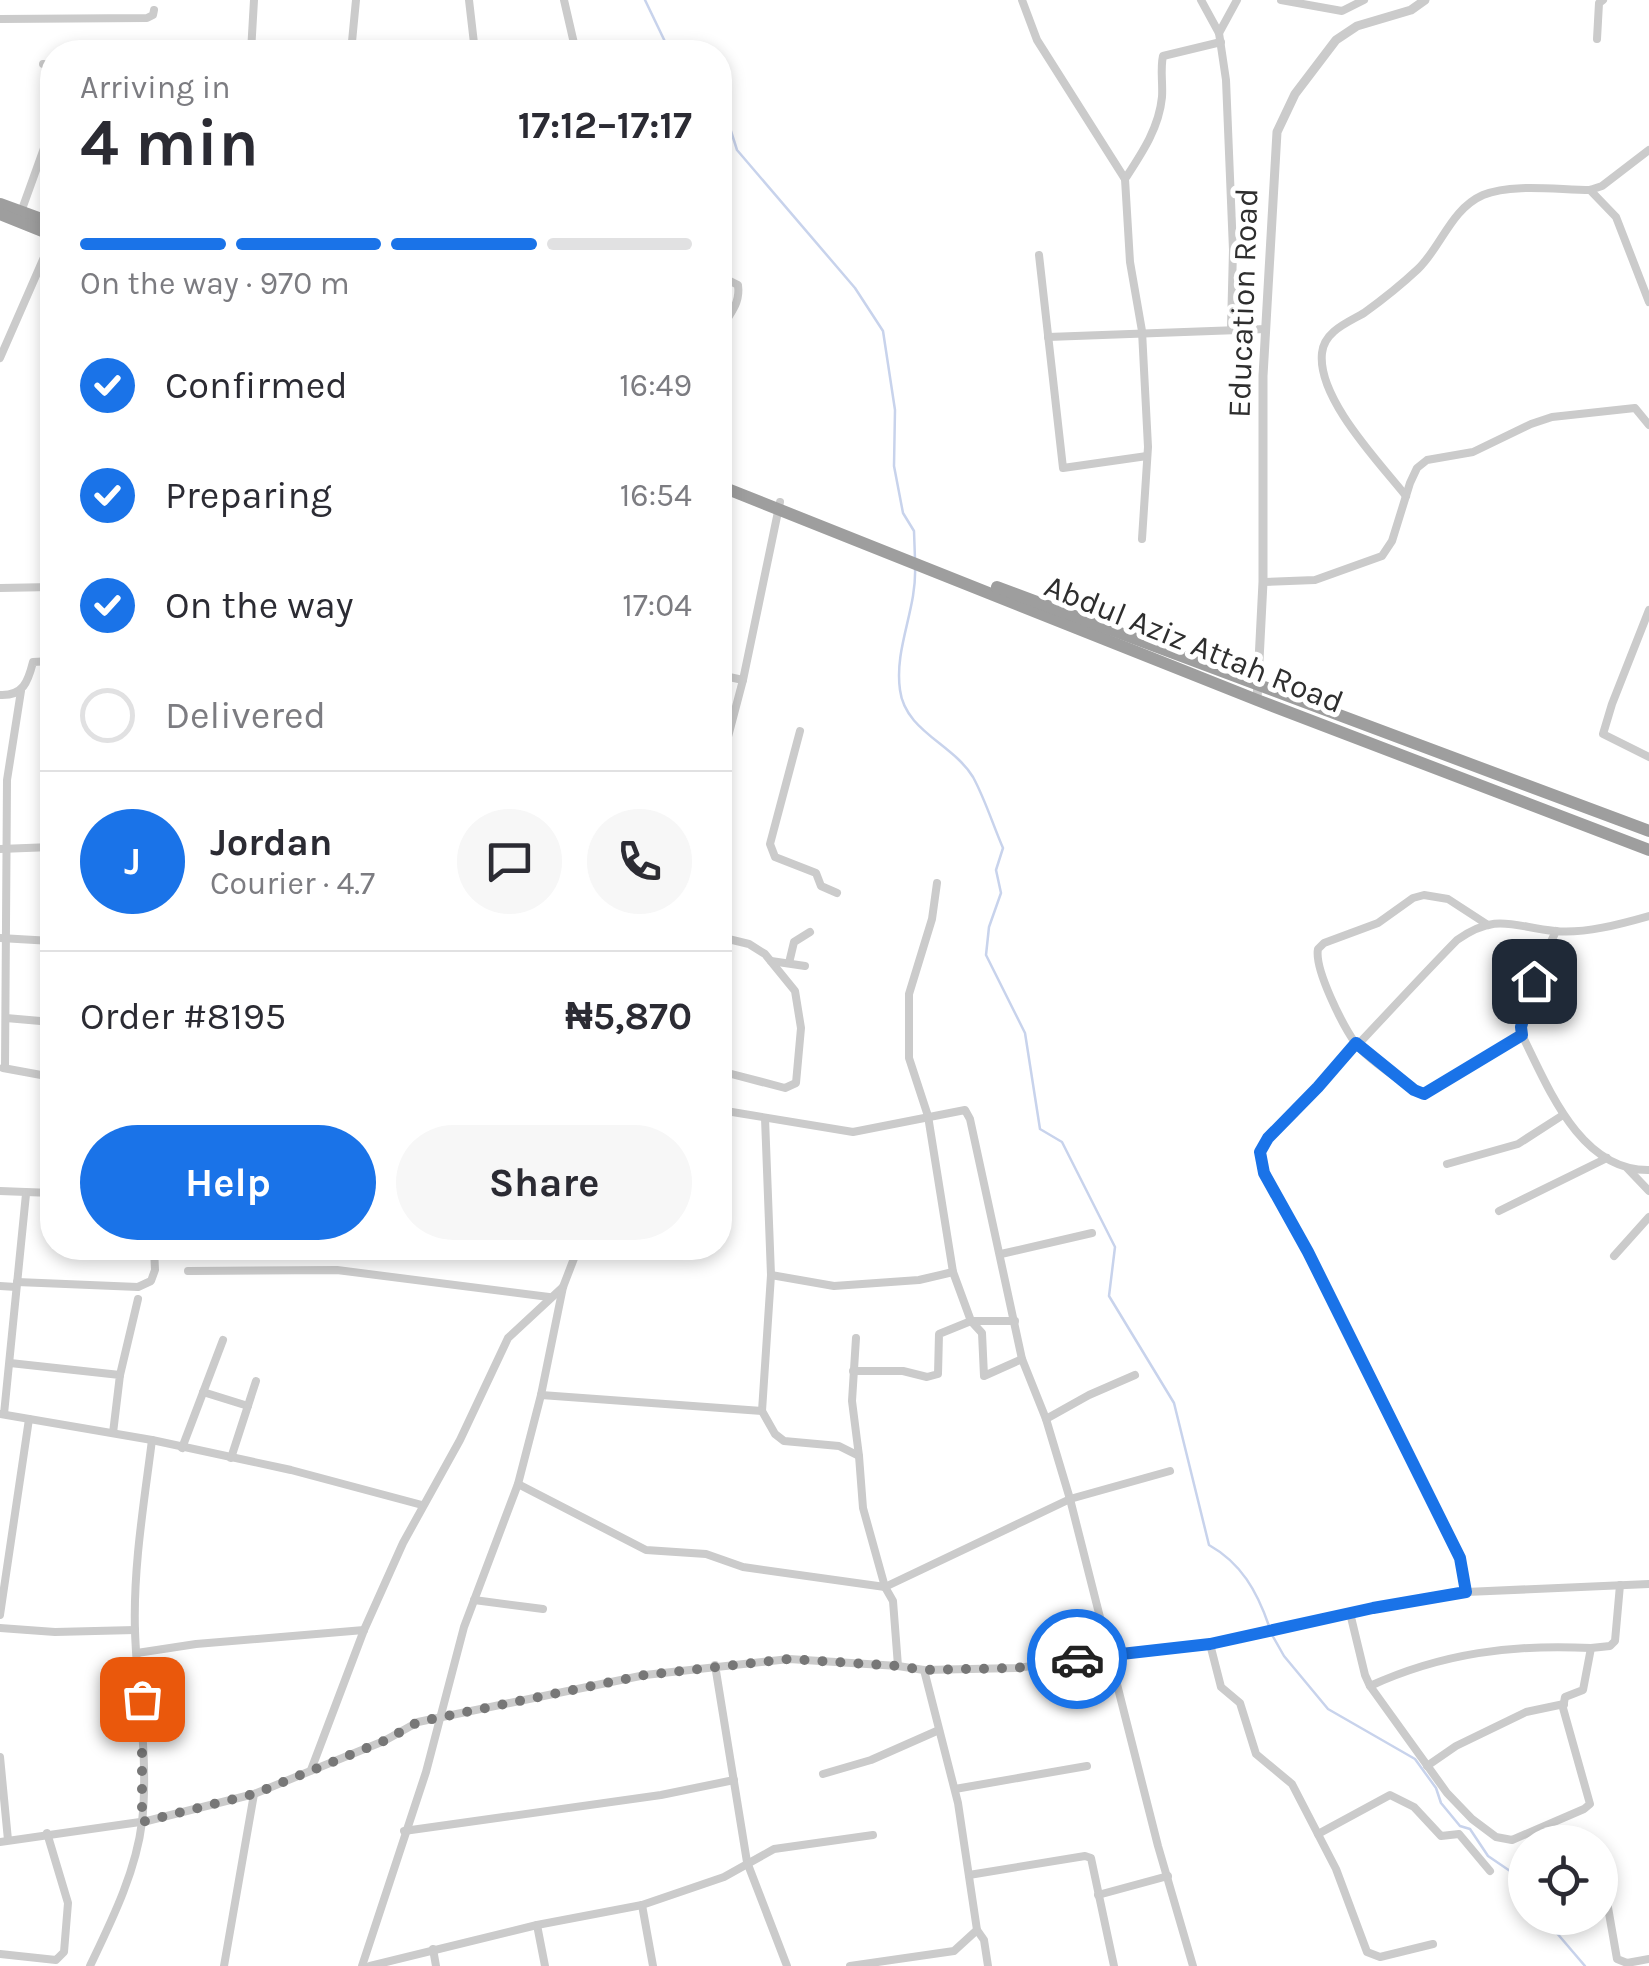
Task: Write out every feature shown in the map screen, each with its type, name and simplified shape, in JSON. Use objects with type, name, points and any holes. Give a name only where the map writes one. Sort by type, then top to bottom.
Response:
[{"type":"highway","points":[[0,204],[40,219]]},
{"type":"highway","points":[[0,214],[40,232]]},
{"type":"highway","name":"Abdul Aziz Attah Road","points":[[732,483],[1257,700],[1649,850]]},
{"type":"highway","name":"Abdul Aziz Attah Road","points":[[732,490],[780,505]]},
{"type":"highway","name":"Abdul Aziz Attah Road","points":[[916,560],[1649,830]]},
{"type":"street","points":[[251,40],[254,0]]},
{"type":"street","points":[[352,40],[356,0]]},
{"type":"street","points":[[469,0],[474,40]]},
{"type":"street","points":[[564,0],[573,40]]},
{"type":"street","points":[[1022,0],[1030,27],[1125,179],[1130,262],[1142,331],[1148,456],[1142,538]]},
{"type":"street","points":[[1201,0],[1220,38],[1231,157],[1231,328]]},
{"type":"street","points":[[1125,179],[1157,122],[1163,56],[1220,38],[1237,0]]},
{"type":"street","points":[[1281,0],[1342,10],[1364,0]]},
{"type":"street","name":"Education Road","points":[[1257,700],[1273,154],[1286,109],[1336,40],[1345,33],[1411,10],[1425,0]]},
{"type":"street","points":[[1597,40],[1602,0]]},
{"type":"street","points":[[0,19],[146,18],[154,15],[154,10]]},
{"type":"street","points":[[1406,496],[1352,428],[1332,394],[1322,367],[1322,348],[1348,319],[1361,315],[1420,268],[1469,203],[1486,194],[1512,190],[1590,190],[1602,186],[1649,150]]},
{"type":"street","points":[[22,212],[40,160]]},
{"type":"street","points":[[1590,190],[1616,217],[1649,302]]},
{"type":"street","points":[[1039,255],[1063,468],[1148,456]]},
{"type":"street","points":[[0,358],[40,265]]},
{"type":"street","points":[[732,282],[738,285],[739,294],[732,314]]},
{"type":"street","points":[[1048,337],[1266,329]]},
{"type":"street","points":[[1263,582],[1315,580],[1382,556],[1392,541],[1417,468],[1427,460],[1473,452],[1552,417],[1635,408],[1649,425]]},
{"type":"street","points":[[732,721],[780,505]]},
{"type":"street","points":[[0,588],[40,587]]},
{"type":"street","points":[[1649,610],[1604,734],[1649,757]]},
{"type":"street","points":[[40,662],[33,662],[21,691],[4,780],[6,1018],[2,1068],[40,1074]]},
{"type":"street","points":[[732,678],[743,680]]},
{"type":"street","points":[[0,695],[13,696],[21,691]]},
{"type":"street","points":[[800,731],[771,851],[816,874],[821,886],[838,892]]},
{"type":"street","points":[[4,849],[40,848]]},
{"type":"street","points":[[936,883],[932,919],[910,994],[911,1067],[928,1116],[953,1272],[972,1322],[982,1333],[984,1376],[1022,1359]]},
{"type":"street","points":[[1488,925],[1448,899],[1424,895],[1413,898],[1378,924],[1324,943],[1318,948],[1318,966],[1329,996],[1356,1043],[1424,1094],[1522,1035]]},
{"type":"street","points":[[1466,1592],[1460,1558],[1308,1252],[1264,1173],[1260,1152],[1268,1138],[1356,1043],[1457,940],[1476,927],[1526,923],[1556,931],[1649,916]]},
{"type":"street","points":[[1556,931],[1534,981],[1522,1035],[1564,1114],[1590,1146],[1628,1168],[1649,1170]]},
{"type":"street","points":[[789,963],[794,942],[810,932]]},
{"type":"street","points":[[4,938],[40,940]]},
{"type":"street","points":[[732,940],[750,944],[771,961],[795,991],[802,1028],[796,1082],[785,1088],[732,1075]]},
{"type":"street","points":[[771,961],[805,966]]},
{"type":"street","points":[[6,1018],[40,1021]]},
{"type":"street","points":[[732,1112],[852,1132],[965,1110],[970,1118],[1022,1359],[1046,1419],[1070,1499],[1193,1966]]},
{"type":"street","points":[[1447,1164],[1518,1144],[1564,1114]]},
{"type":"street","points":[[765,1118],[771,1275],[762,1412],[784,1442],[839,1446],[858,1456]]},
{"type":"street","points":[[1499,1211],[1607,1158]]},
{"type":"street","points":[[1628,1168],[1649,1191]]},
{"type":"street","points":[[0,1191],[40,1194]]},
{"type":"street","points":[[26,1194],[2,1414],[152,1440],[291,1470],[422,1505]]},
{"type":"street","points":[[1614,1256],[1649,1216]]},
{"type":"street","points":[[1001,1254],[1092,1233]]},
{"type":"street","points":[[0,1286],[138,1287],[151,1282],[155,1260]]},
{"type":"street","points":[[362,1966],[426,1772],[474,1600],[518,1484],[562,1287],[573,1260]]},
{"type":"street","points":[[188,1271],[336,1270],[550,1297]]},
{"type":"street","points":[[771,1275],[834,1286],[918,1280],[953,1272]]},
{"type":"street","points":[[310,1770],[364,1630],[422,1505],[460,1440],[508,1338],[562,1287]]},
{"type":"street","points":[[113,1433],[120,1376],[138,1298]]},
{"type":"street","points":[[853,1371],[938,1374],[939,1334],[972,1322],[1015,1321]]},
{"type":"street","points":[[856,1338],[852,1401],[863,1508],[885,1587],[893,1601],[898,1666]]},
{"type":"street","points":[[182,1448],[223,1340]]},
{"type":"street","points":[[10,1362],[120,1376]]},
{"type":"street","points":[[1046,1419],[1136,1375]]},
{"type":"street","points":[[231,1458],[256,1380]]},
{"type":"street","points":[[203,1392],[248,1406]]},
{"type":"street","points":[[541,1394],[762,1412]]},
{"type":"street","points":[[0,1616],[28,1419]]},
{"type":"street","points":[[90,1966],[108,1936],[142,1822],[142,1699],[135,1630],[139,1547],[152,1440]]},
{"type":"street","points":[[518,1484],[646,1550],[706,1554],[743,1567],[885,1587],[1070,1499],[1170,1471]]},
{"type":"street","points":[[0,1756],[4,1841],[142,1822],[254,1794],[384,1741],[418,1722],[645,1675],[789,1659],[924,1670],[1016,1668],[1210,1644],[1466,1592],[1649,1584]]},
{"type":"street","points":[[1370,1686],[1460,1654],[1610,1646],[1615,1641],[1620,1585]]},
{"type":"street","points":[[474,1600],[543,1609]]},
{"type":"street","points":[[1350,1613],[1370,1686],[1460,1808],[1505,1840],[1584,1809],[1590,1799],[1565,1721],[1564,1704],[1565,1698],[1583,1690],[1591,1648]]},
{"type":"street","points":[[0,1628],[55,1632],[135,1630]]},
{"type":"street","points":[[137,1653],[196,1644],[364,1630]]},
{"type":"street","points":[[1210,1644],[1221,1687],[1240,1703],[1258,1757],[1292,1784],[1336,1869],[1367,1952],[1380,1957],[1434,1944]]},
{"type":"street","points":[[715,1665],[747,1862],[787,1966]]},
{"type":"street","points":[[924,1670],[955,1788],[976,1930],[984,1940],[988,1966]]},
{"type":"street","points":[[1427,1766],[1456,1746],[1526,1712],[1564,1704]]},
{"type":"street","points":[[823,1774],[871,1760],[939,1730]]},
{"type":"street","points":[[955,1788],[1087,1766]]},
{"type":"street","points":[[404,1831],[661,1795],[734,1780]]},
{"type":"street","points":[[224,1966],[254,1794]]},
{"type":"street","points":[[1318,1834],[1390,1795],[1414,1807],[1441,1836],[1460,1834],[1490,1872]]},
{"type":"street","points":[[0,1954],[56,1960],[64,1952],[68,1903],[47,1833]]},
{"type":"street","points":[[370,1966],[538,1925],[642,1905],[724,1877],[774,1849],[873,1835]]},
{"type":"street","points":[[969,1875],[1091,1858],[1114,1966]]},
{"type":"street","points":[[1098,1894],[1168,1876]]},
{"type":"street","points":[[642,1905],[652,1966]]},
{"type":"street","points":[[538,1925],[546,1966]]},
{"type":"street","points":[[850,1966],[954,1951],[976,1930]]},
{"type":"street","points":[[1613,1935],[1617,1959],[1649,1959]]},
{"type":"street","points":[[433,1949],[436,1966]]},
{"type":"street","points":[[954,1951],[954,1966]]},
{"type":"waterway","points":[[645,0],[664,40]]},
{"type":"waterway","points":[[732,134],[737,150],[855,288],[883,331],[895,410],[894,466],[903,513],[914,531],[915,559]]},
{"type":"waterway","points":[[915,567],[913,598],[900,659],[900,690],[904,704],[920,727],[973,777],[1003,848],[996,870],[1001,893],[989,927],[986,955],[1025,1033],[1040,1129],[1062,1142],[1115,1247],[1109,1296],[1174,1403],[1209,1545],[1230,1560],[1246,1579],[1269,1626]]},
{"type":"waterway","points":[[1271,1633],[1284,1656],[1328,1709],[1415,1759],[1460,1826],[1470,1829],[1488,1856],[1508,1870]]},
{"type":"waterway","points":[[1559,1935],[1585,1966]]},
{"type":"way so far","points":[[142,1699],[142,1822],[254,1794],[384,1741],[418,1722],[645,1675],[789,1659],[924,1670],[1016,1668],[1077,1659]]},
{"type":"route","points":[[1077,1659],[1210,1644],[1466,1592],[1460,1558],[1308,1252],[1264,1173],[1260,1152],[1268,1138],[1356,1043],[1424,1094],[1522,1035],[1534,981]]}]
